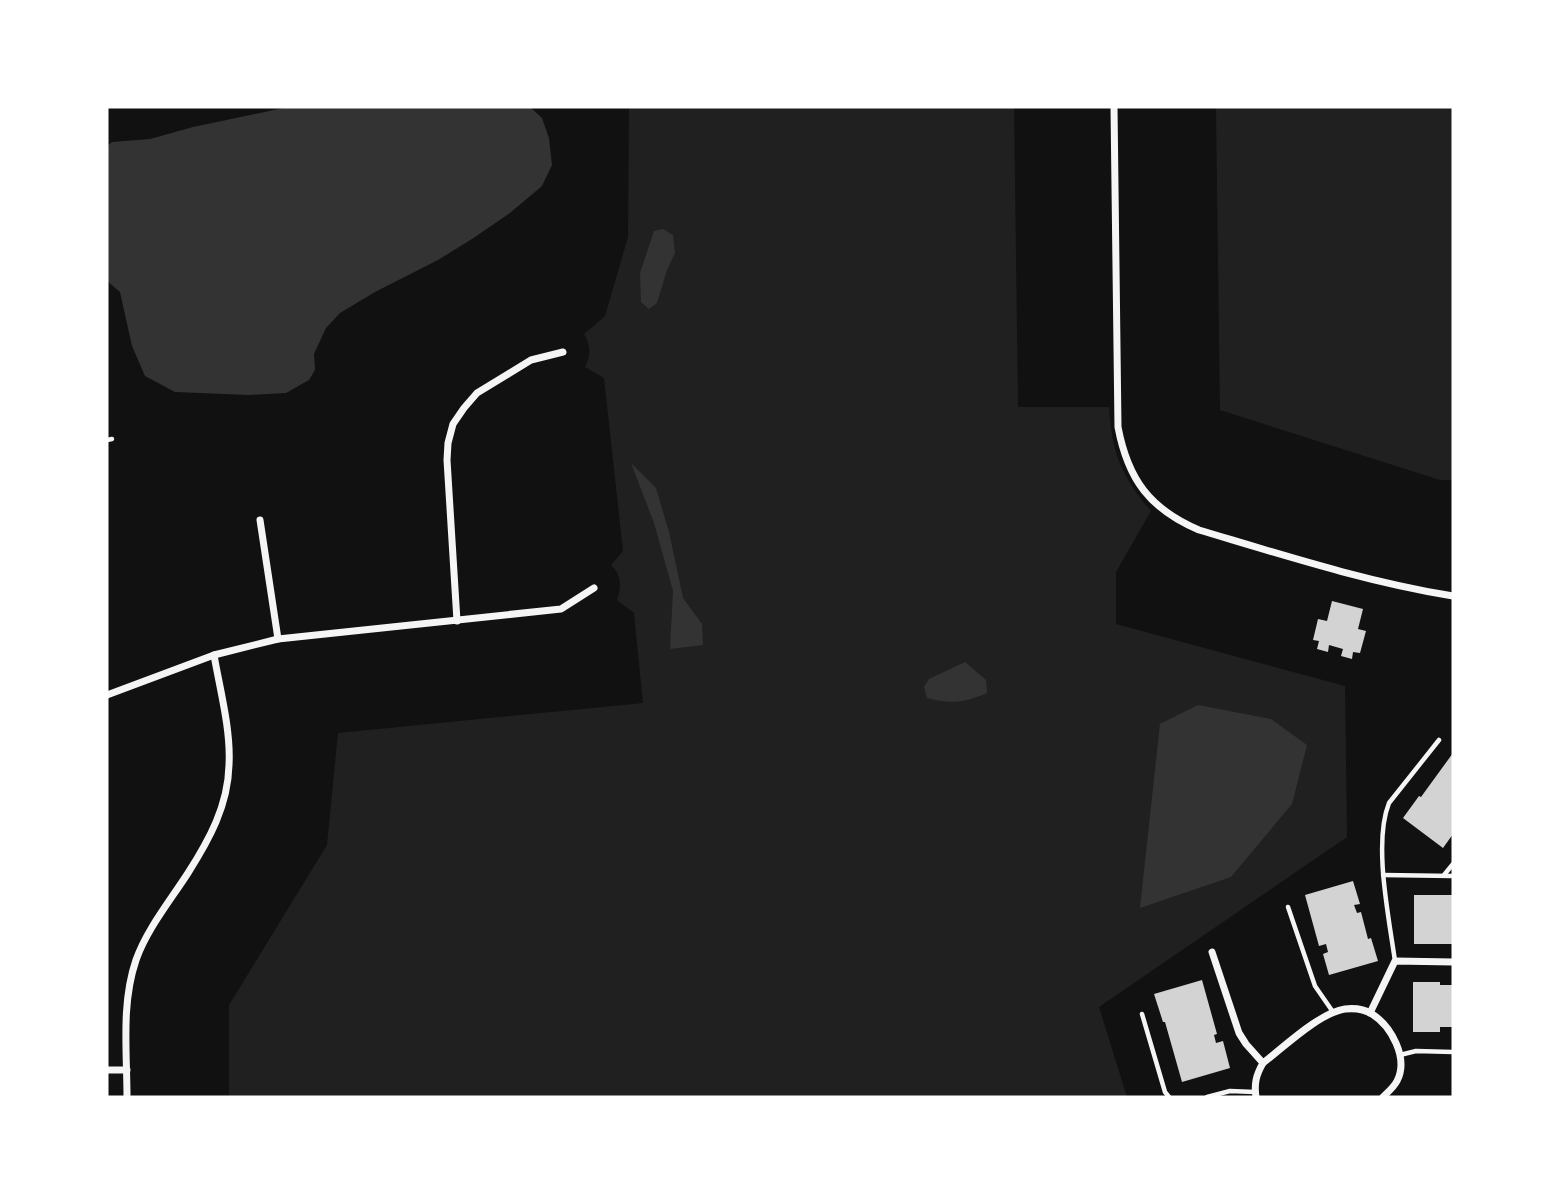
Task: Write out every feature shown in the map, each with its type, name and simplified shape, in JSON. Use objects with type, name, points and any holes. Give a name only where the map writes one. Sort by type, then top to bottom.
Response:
[{"type":"street","points":[[1114,107],[1118,427],[1122,450],[1132,473],[1145,492],[1179,522],[1199,530],[1407,589],[1453,596]]},
{"type":"street","points":[[457,621],[447,460],[453,424],[477,393],[531,360],[563,352]]},
{"type":"street","points":[[260,520],[278,639]]},
{"type":"street","points":[[107,695],[214,655],[278,639],[561,609],[594,588]]},
{"type":"street","points":[[127,1097],[127,1001],[137,958],[148,935],[205,846],[218,818],[227,786],[230,765],[228,741],[214,655]]},
{"type":"street","points":[[1212,952],[1239,1033],[1263,1063]]},
{"type":"street","points":[[1370,1013],[1395,961],[1453,962]]},
{"type":"street","points":[[1256,1095],[1255,1081],[1263,1063],[1320,1019],[1333,1012],[1356,1009],[1370,1013],[1386,1027],[1400,1055],[1398,1079],[1383,1097]]},
{"type":"street","points":[[107,1070],[127,1070]]},
{"type":"lane","points":[[1395,961],[1383,875],[1385,814],[1389,803],[1439,740]]},
{"type":"lane","points":[[1444,876],[1453,864]]},
{"type":"lane","points":[[1383,875],[1453,876]]},
{"type":"lane","points":[[1288,907],[1315,986],[1333,1012]]},
{"type":"lane","points":[[1142,1014],[1169,1097]]},
{"type":"lane","points":[[1400,1055],[1416,1051],[1453,1052]]},
{"type":"lane","points":[[1390,1090],[1395,1097]]},
{"type":"lane","points":[[1207,1097],[1230,1091],[1256,1095]]},
{"type":"shaded area","points":[[288,107],[530,107],[542,118],[549,138],[552,165],[542,186],[510,213],[438,260],[340,313],[326,328],[314,354],[315,370],[309,380],[286,393],[249,395],[175,392],[145,376],[132,346],[120,292],[107,281],[107,146],[112,142],[150,139]]},
{"type":"shaded area","points":[[629,107],[1014,107],[1018,407],[1109,407],[1120,463],[1132,486],[1151,511],[1116,572],[1116,624],[1345,686],[1347,837],[1099,1007],[1127,1097],[229,1097],[229,1005],[327,845],[338,733],[643,703],[634,613],[617,600],[620,581],[611,565],[623,551],[604,378],[585,367],[589,350],[584,334],[605,316],[628,237]]},
{"type":"shaded area","points":[[1216,107],[1453,107],[1453,480],[1440,480],[1220,410]]},
{"type":"shaded area","points":[[663,229],[673,235],[675,253],[657,303],[649,309],[641,302],[640,273],[654,231]]},
{"type":"shaded area","points":[[631,463],[656,488],[669,532],[683,598],[702,624],[703,645],[670,649],[673,591],[654,523]]},
{"type":"shaded area","points":[[965,662],[986,680],[987,693],[957,702],[927,698],[924,687],[929,679]]},
{"type":"shaded area","points":[[1198,705],[1271,719],[1307,745],[1292,804],[1231,877],[1140,908],[1160,724]]},
{"type":"building","points":[[1332,601],[1363,609],[1358,629],[1366,631],[1360,653],[1353,652],[1352,659],[1341,656],[1343,649],[1329,645],[1328,652],[1317,649],[1319,641],[1313,640],[1318,619],[1327,621]]},
{"type":"building","points":[[1453,753],[1453,834],[1443,848],[1403,818]]},
{"type":"building","points":[[1353,881],[1360,904],[1354,905],[1357,913],[1361,912],[1368,939],[1371,938],[1378,961],[1329,975],[1323,954],[1328,952],[1326,944],[1319,946],[1305,895]]},
{"type":"building","points":[[1414,895],[1453,895],[1453,944],[1414,944]]},
{"type":"building","points":[[1202,980],[1217,1034],[1214,1035],[1216,1043],[1223,1041],[1230,1068],[1182,1082],[1154,994]]},
{"type":"building","points":[[1413,982],[1453,985],[1453,1027],[1440,1027],[1440,1032],[1413,1032]]}]
